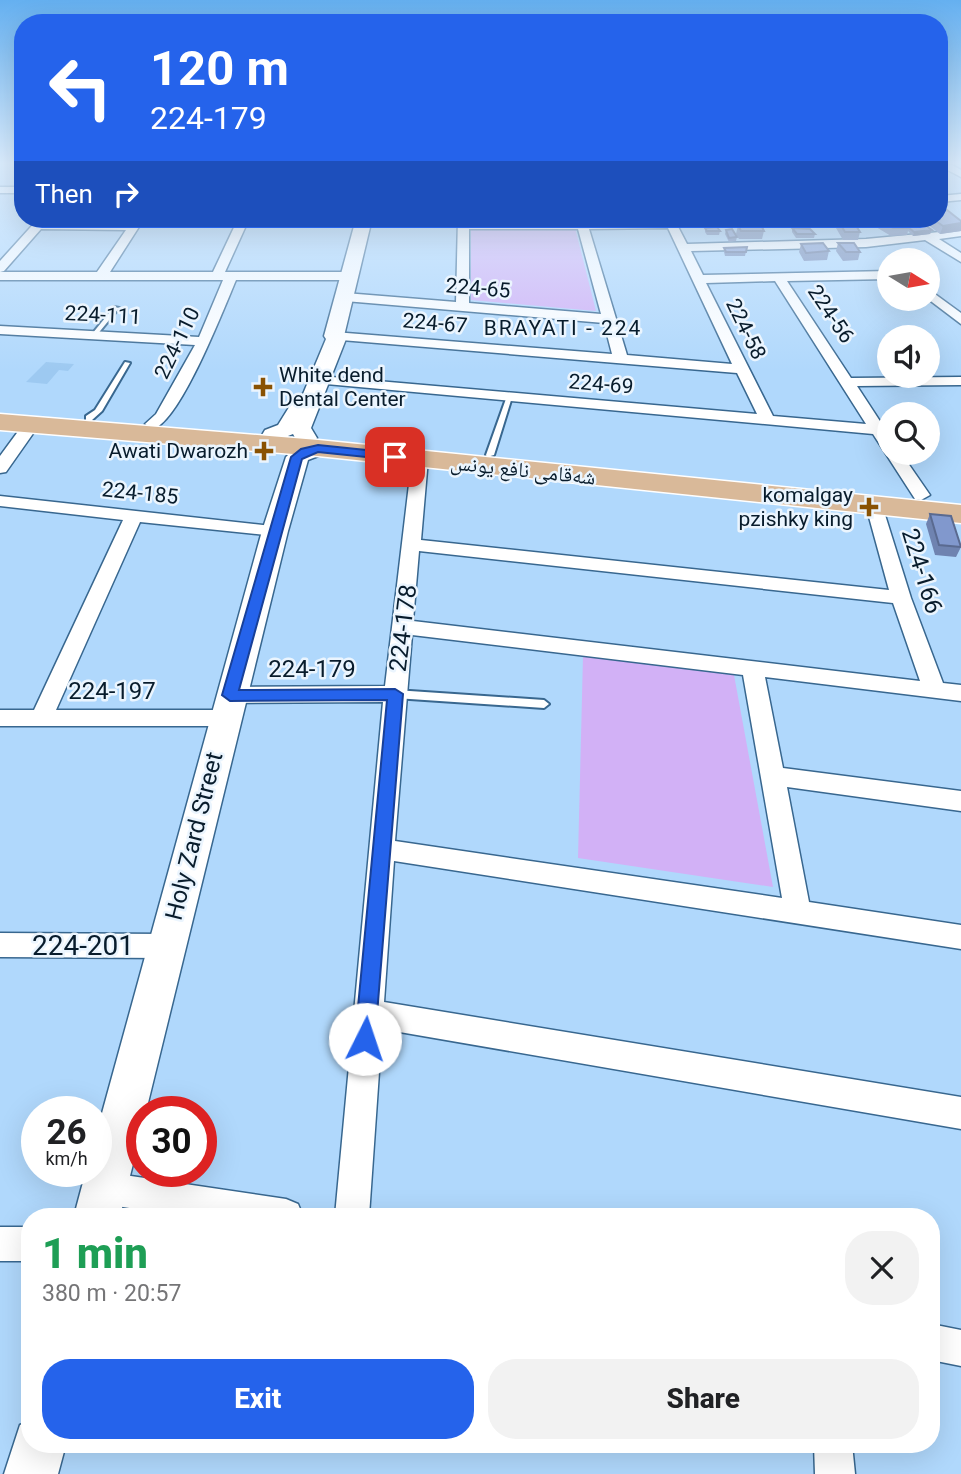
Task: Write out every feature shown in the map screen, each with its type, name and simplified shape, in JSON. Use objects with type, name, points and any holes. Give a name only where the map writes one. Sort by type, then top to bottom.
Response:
[{"type":"main road","name":"شەقامی نافع یونس","points":[[0,409],[153,424],[295,445],[420,459],[755,487],[961,499]]},
{"type":"main road","name":"شەقامی نافع یونس","points":[[0,422],[295,445],[490,455],[755,487],[875,506],[961,514]]},
{"type":"street","points":[[0,268],[30,234]]},
{"type":"street","points":[[101,276],[130,234]]},
{"type":"street","points":[[224,276],[239,234]]},
{"type":"street","name":"Holy Zard Street","points":[[295,445],[286,429],[296,415],[334,336],[361,234]]},
{"type":"street","points":[[462,307],[463,234]]},
{"type":"street","points":[[585,234],[621,360]]},
{"type":"street","name":"224-58","points":[[676,234],[767,420]]},
{"type":"street","points":[[859,234],[877,253]]},
{"type":"street","points":[[683,248],[866,243],[955,234]]},
{"type":"street","points":[[928,237],[961,258]]},
{"type":"street","points":[[0,276],[351,275]]},
{"type":"street","points":[[698,279],[877,275]]},
{"type":"street","name":"224-110","points":[[153,424],[162,417],[204,341],[224,276]]},
{"type":"street","name":"224-56","points":[[779,278],[849,382],[877,430]]},
{"type":"street","name":"224-65","points":[[345,297],[608,319]]},
{"type":"street","points":[[940,303],[961,320]]},
{"type":"street","name":"224-111","points":[[0,330],[204,341]]},
{"type":"street","name":"Holy Zard Street","points":[[100,1202],[295,445],[337,339],[334,336]]},
{"type":"street","name":"224-67","points":[[334,336],[742,369]]},
{"type":"street","name":"224-69","points":[[320,380],[877,430]]},
{"type":"street","points":[[849,382],[953,381],[961,400]]},
{"type":"street","points":[[0,468],[31,425]]},
{"type":"street","name":"224-178","points":[[353,1208],[381,849],[420,459]]},
{"type":"street","points":[[901,465],[921,495]]},
{"type":"street","name":"224-185","points":[[0,501],[275,531]]},
{"type":"street","name":"224-166","points":[[875,506],[901,598],[935,691]]},
{"type":"street","points":[[41,718],[134,515]]},
{"type":"street","points":[[413,545],[901,598]]},
{"type":"street","points":[[404,627],[961,694]]},
{"type":"street","points":[[752,670],[798,912]]},
{"type":"street","name":"224-179","points":[[227,707],[395,694]]},
{"type":"street","name":"224-197","points":[[0,718],[227,707]]},
{"type":"street","points":[[772,776],[961,801]]},
{"type":"street","points":[[381,849],[961,937]]},
{"type":"street","name":"224-201","points":[[0,945],[166,946]]},
{"type":"street","points":[[367,1013],[961,1113]]},
{"type":"street","points":[[100,1202],[180,1208]]},
{"type":"street","points":[[0,1244],[21,1244]]},
{"type":"street","points":[[940,1344],[961,1348]]},
{"type":"street","points":[[31,1474],[37,1453]]},
{"type":"street","points":[[834,1453],[835,1474]]},
{"type":"lane","points":[[94,335],[116,307]]},
{"type":"lane","points":[[89,418],[98,411],[127,363]]},
{"type":"lane","points":[[490,455],[509,397]]},
{"type":"lane","points":[[395,694],[544,704]]},
{"type":"shaded area","points":[[471,234],[576,234],[596,311],[471,300]]},
{"type":"shaded area","points":[[46,362],[74,364],[68,371],[59,370],[47,384],[26,382]]},
{"type":"shaded area","points":[[583,656],[734,675],[773,887],[578,858]]},
{"type":"building","points":[[823,243],[829,251],[806,253],[801,244]]},
{"type":"building","points":[[838,243],[854,243],[860,252],[846,252]]},
{"type":"building","points":[[747,247],[746,252],[726,252],[724,248]]},
{"type":"building","points":[[930,514],[951,516],[961,547],[939,545]]},
{"type":"place","name":"White dend Dental Center","points":[[263,387]]},
{"type":"place","name":"Awati Dwarozh","points":[[264,451]]},
{"type":"place","name":"komalgay pzishky king","points":[[869,507]]},
{"type":"district","name":"BRAYATI - 224","points":[[563,328]]},
{"type":"route","points":[[365,1039],[395,694],[230,695],[297,457],[300,453],[318,448],[395,457]]}]
